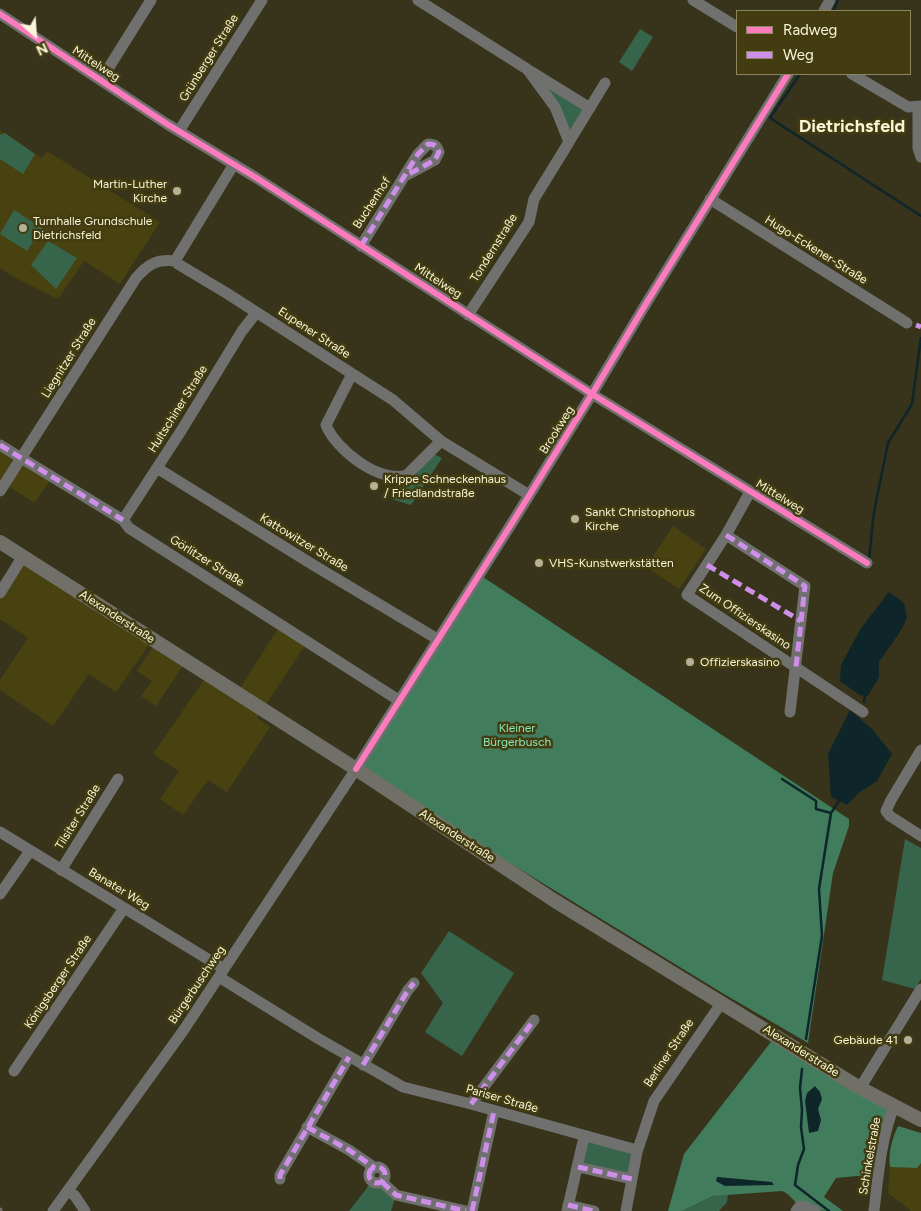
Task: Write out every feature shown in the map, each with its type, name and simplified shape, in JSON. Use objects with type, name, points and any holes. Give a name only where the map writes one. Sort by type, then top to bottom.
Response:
[{"type":"main road","name":"Alexanderstraße","points":[[0,542],[356,769],[555,900],[860,1088],[921,1120]]},
{"type":"street","points":[[101,80],[151,0]]},
{"type":"street","name":"Grünberger Straße","points":[[179,131],[262,0]]},
{"type":"street","points":[[418,0],[590,108]]},
{"type":"street","points":[[693,0],[736,26]]},
{"type":"street","name":"Mittelweg","points":[[0,14],[179,131],[234,164],[592,394],[866,563]]},
{"type":"street","points":[[527,69],[555,107],[569,142]]},
{"type":"street","name":"Brookweg","points":[[356,769],[439,640],[592,394],[787,75]]},
{"type":"street","points":[[854,75],[908,107],[920,107],[918,148],[921,157]]},
{"type":"street","name":"Tondernstraße","points":[[468,315],[529,222],[534,199],[605,83]]},
{"type":"street","points":[[175,261],[234,164]]},
{"type":"street","name":"Buchenhof","points":[[361,246],[407,175]]},
{"type":"street","name":"Hugo-Eckener-Straße","points":[[710,199],[907,323]]},
{"type":"street","name":"Liegnitzer Straße","points":[[0,491],[136,278],[152,262],[160,260],[175,261]]},
{"type":"street","name":"Eupener Straße","points":[[175,261],[393,400],[441,440],[529,495]]},
{"type":"street","name":"Hultschiner Straße","points":[[123,520],[242,331],[256,313]]},
{"type":"street","points":[[352,374],[326,425],[333,439],[365,466],[385,476],[395,478],[407,475],[441,440]]},
{"type":"street","name":"Görlitzer Straße","points":[[0,445],[123,520],[129,528],[400,701]]},
{"type":"street","name":"Kattowitzer Straße","points":[[156,468],[439,640]]},
{"type":"street","name":"Mittelweg","points":[[740,512],[750,492]]},
{"type":"street","name":"Zum Offizierskasino","points":[[740,512],[687,595],[863,712]]},
{"type":"street","name":"Zum Offizierskasino","points":[[726,535],[805,586],[790,712]]},
{"type":"street","points":[[0,592],[23,556]]},
{"type":"street","points":[[921,750],[886,811],[890,816],[921,836]]},
{"type":"street","name":"Bürgerbuschweg","points":[[54,1211],[176,1041],[356,769]]},
{"type":"street","name":"Tilsiter Straße","points":[[61,870],[118,779]]},
{"type":"street","name":"Banater Weg","points":[[0,832],[124,908],[222,973]]},
{"type":"street","points":[[0,894],[30,851]]},
{"type":"street","name":"Königsberger Straße","points":[[14,1071],[124,908]]},
{"type":"street","name":"Pariser Straße","points":[[222,973],[349,1057],[403,1087],[637,1150]]},
{"type":"street","points":[[363,1065],[414,983]]},
{"type":"street","points":[[860,1088],[921,989]]},
{"type":"street","name":"Berliner Straße","points":[[626,1211],[637,1150],[654,1101],[722,1002]]},
{"type":"street","points":[[471,1104],[534,1020]]},
{"type":"street","points":[[280,1179],[280,1175],[307,1127],[349,1057]]},
{"type":"street","name":"Schinkelstraße","points":[[874,1211],[878,1171],[889,1118],[894,1107]]},
{"type":"street","points":[[472,1211],[494,1111]]},
{"type":"street","points":[[307,1127],[349,1150],[374,1168],[380,1168],[384,1172],[382,1182],[396,1195],[466,1211]]},
{"type":"street","points":[[584,1137],[567,1208],[594,1211]]},
{"type":"street","points":[[578,1167],[632,1179]]},
{"type":"street","points":[[68,1191],[75,1196],[85,1211]]},
{"type":"street","points":[[796,1211],[800,1206],[815,1211]]},
{"type":"shaded area","points":[[0,131],[42,158],[47,151],[160,222],[120,284],[84,261],[58,299],[0,268]]},
{"type":"shaded area","points":[[0,449],[50,481],[34,503],[10,487],[4,496],[0,493]]},
{"type":"shaded area","points":[[673,526],[706,549],[679,589],[646,567]]},
{"type":"shaded area","points":[[23,556],[153,639],[116,692],[89,674],[53,726],[0,690],[0,680],[28,638],[0,619],[0,593]]},
{"type":"shaded area","points":[[281,624],[308,641],[257,718],[270,727],[227,792],[208,780],[183,815],[160,799],[179,771],[153,754],[204,680],[233,699]]},
{"type":"shaded area","points":[[156,642],[186,661],[156,706],[141,696],[152,681],[137,671]]},
{"type":"shaded area","points":[[921,1163],[921,1211],[911,1211],[888,1193],[890,1167],[917,1168]]},
{"type":"green space","points":[[640,29],[653,37],[632,71],[619,62]]},
{"type":"green space","points":[[536,83],[590,108],[569,142]]},
{"type":"green space","points":[[5,133],[35,154],[23,174],[0,159],[0,135]]},
{"type":"green space","name":"Turnhalle Grundschule Dietrichsfeld","points":[[14,210],[47,231],[42,238],[37,235],[27,251],[0,234]]},
{"type":"green space","points":[[48,241],[77,258],[56,289],[31,265]]},
{"type":"green space","points":[[434,454],[442,458],[411,505],[391,499],[398,482],[416,474]]},
{"type":"green space","name":"Kleiner Bürgerbusch","points":[[480,575],[849,819],[849,826],[833,873],[808,1043],[724,994],[356,769]]},
{"type":"green space","points":[[905,839],[921,848],[921,979],[915,989],[882,980]]},
{"type":"green space","points":[[449,931],[514,973],[462,1056],[425,1032],[443,1003],[421,973]]},
{"type":"green space","points":[[774,1038],[894,1107],[878,1174],[836,1178],[824,1197],[843,1211],[804,1208],[782,1191],[713,1196],[682,1211],[668,1211],[684,1154]]},
{"type":"green space","points":[[898,1126],[921,1133],[921,1163],[917,1168],[890,1167],[891,1146]]},
{"type":"green space","points":[[584,1137],[637,1152],[632,1179],[578,1167]]},
{"type":"green space","points":[[370,1180],[396,1195],[391,1211],[349,1211],[367,1188]]},
{"type":"green space","points":[[728,1194],[727,1202],[719,1211],[682,1211],[713,1196]]},
{"type":"water","points":[[889,592],[904,603],[907,617],[902,629],[879,662],[879,677],[868,696],[860,695],[840,681],[841,665],[861,628]]},
{"type":"water","points":[[850,710],[873,730],[892,754],[877,781],[860,792],[847,805],[831,797],[828,754]]},
{"type":"water","points":[[815,1086],[820,1092],[822,1099],[818,1109],[821,1120],[818,1131],[809,1133],[805,1101],[807,1093]]},
{"type":"water","points":[[717,1177],[772,1182],[774,1185],[725,1186],[716,1181]]},
{"type":"waterway","points":[[833,10],[838,0]]},
{"type":"waterway","points":[[799,75],[770,118],[921,216]]},
{"type":"waterway","points":[[869,559],[874,512],[888,443],[912,404],[921,338]]},
{"type":"waterway","points":[[864,702],[865,694]]},
{"type":"waterway","points":[[782,779],[816,801],[816,809],[831,813]]},
{"type":"waterway","points":[[806,1039],[822,936],[819,889],[831,813],[841,798]]},
{"type":"waterway","points":[[802,1069],[800,1088],[801,1127],[804,1149],[798,1165],[795,1185],[829,1211]]},
{"type":"marked path","points":[[361,246],[418,154],[428,144],[434,145],[439,152],[435,160],[407,175]]},
{"type":"marked path","points":[[916,325],[921,327]]},
{"type":"marked path","points":[[0,445],[123,520]]},
{"type":"marked path","points":[[726,535],[805,586],[796,667]]},
{"type":"marked path","points":[[707,565],[801,621]]},
{"type":"marked path","points":[[363,1065],[414,983]]},
{"type":"marked path","points":[[471,1104],[534,1020]]},
{"type":"marked path","points":[[280,1179],[280,1175],[349,1057]]},
{"type":"marked path","points":[[472,1211],[494,1111]]},
{"type":"marked path","points":[[307,1127],[349,1150],[375,1168]]},
{"type":"marked path","points":[[377,1167],[383,1169],[385,1175],[383,1181],[377,1183],[371,1181],[369,1175],[371,1169],[377,1167]]},
{"type":"marked path","points":[[578,1167],[632,1179]]},
{"type":"marked path","points":[[382,1182],[396,1195],[466,1211]]},
{"type":"marked path","points":[[568,1205],[594,1211]]},
{"type":"cycle path","points":[[0,14],[167,124],[255,177],[592,394],[867,563]]},
{"type":"cycle path","points":[[356,769],[512,523],[787,75]]},
{"type":"place","name":"Martin-Luther Kirche","points":[[177,191]]},
{"type":"place","name":"Turnhalle Grundschule Dietrichsfeld","points":[[23,228]]},
{"type":"place","name":"Krippe Schneckenhaus / Friedlandstraße","points":[[374,486]]},
{"type":"place","name":"Sankt Christophorus Kirche","points":[[575,519]]},
{"type":"place","name":"VHS-Kunstwerkstätten","points":[[539,563]]},
{"type":"place","name":"Offizierskasino","points":[[690,662]]},
{"type":"place","name":"Gebäude 41","points":[[908,1040]]},
{"type":"district","name":"Dietrichsfeld","points":[[852,127]]}]
